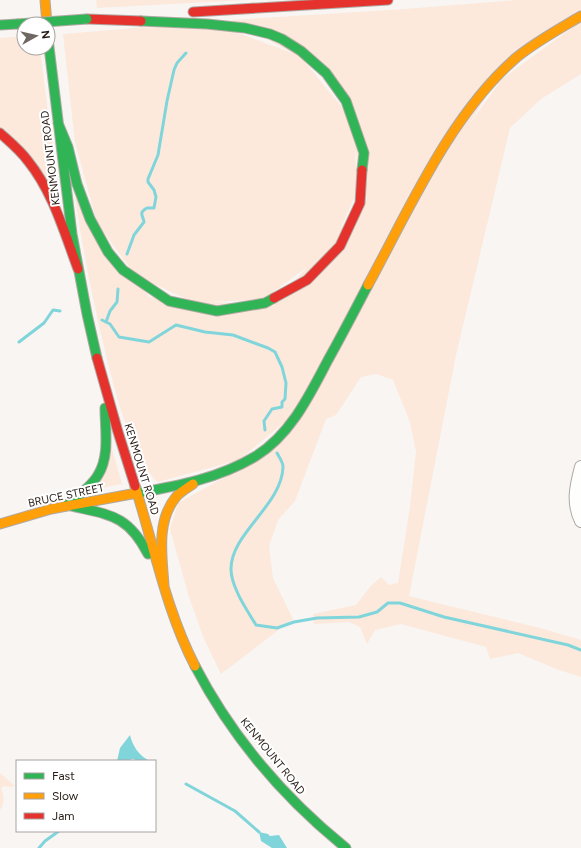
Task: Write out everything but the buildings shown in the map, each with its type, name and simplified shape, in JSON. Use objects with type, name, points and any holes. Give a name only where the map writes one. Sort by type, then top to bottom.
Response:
[{"type":"main road","points":[[45,0],[46,16]]},
{"type":"main road","points":[[0,25],[87,18],[388,0]]},
{"type":"main road","name":"BRUCE STREET","points":[[0,524],[67,505],[171,487],[200,479],[231,469],[259,454],[277,439],[303,406],[318,380],[430,169],[460,120],[486,88],[508,65],[542,39],[565,24],[581,16]]},
{"type":"main road","points":[[58,123],[68,146],[83,202],[100,239],[110,255],[122,269],[146,288],[163,298],[192,308],[208,310],[244,308],[278,298],[295,289],[323,268],[333,256],[350,230],[357,214],[364,179],[362,144],[358,126],[351,110],[333,81],[310,58],[296,47],[265,33],[230,26],[87,18]]},
{"type":"main road","name":"KENMOUNT ROAD","points":[[50,56],[68,206],[78,269],[87,312],[105,388],[125,456],[164,585],[187,648],[208,689],[225,716],[258,762],[315,822],[346,848]]},
{"type":"main road","points":[[0,133],[24,154],[42,180],[78,269]]},
{"type":"main road","points":[[67,505],[94,480],[101,470],[105,452],[105,388]]},
{"type":"main road","points":[[164,585],[162,535],[167,512],[175,498],[200,479]]},
{"type":"main road","points":[[67,505],[116,518],[130,526],[145,547],[164,585]]},
{"type":"street","points":[[581,467],[575,491],[575,501],[576,510],[581,521]]},
{"type":"shaded area","points":[[96,0],[247,0],[97,8]]},
{"type":"shaded area","points":[[517,0],[581,0],[581,11],[511,56],[288,419],[239,460],[158,482],[153,478],[137,451],[126,426],[118,399],[93,299],[75,197],[149,297],[273,306],[367,199],[336,77],[232,20]]},
{"type":"shaded area","points":[[581,21],[581,74],[541,99],[510,128],[456,355],[409,596],[540,628],[581,640],[581,677],[559,670],[518,653],[490,659],[486,647],[401,624],[375,630],[367,644],[360,627],[349,622],[314,624],[313,614],[356,605],[370,587],[381,577],[389,585],[398,583],[410,507],[416,452],[410,422],[393,380],[376,374],[361,377],[336,415],[326,419],[295,501],[278,520],[269,546],[273,578],[293,619],[221,674],[204,639],[189,597],[170,529],[178,503],[265,455],[434,173],[502,79]]},
{"type":"shaded area","points":[[147,27],[228,29],[300,56],[350,117],[359,186],[332,249],[262,300],[193,302],[135,275],[97,223],[75,142],[63,34]]},
{"type":"shaded area","points":[[16,37],[16,56],[41,56],[60,208],[0,128],[0,38]]},
{"type":"shaded area","points":[[109,438],[122,484],[89,490]]},
{"type":"shaded area","points":[[0,773],[15,786],[4,786],[1,788],[4,799],[0,810]]},
{"type":"water","points":[[130,735],[137,751],[149,760],[117,760],[120,748]]},
{"type":"water","points":[[259,832],[270,836],[279,835],[287,848],[272,848],[261,841]]},
{"type":"waterway","points":[[127,254],[134,235],[144,222],[142,214],[143,211],[147,208],[154,208],[156,197],[154,190],[148,182],[148,179],[158,155],[174,70],[177,63],[186,53]]},
{"type":"waterway","points":[[106,322],[110,311],[117,302],[118,289]]},
{"type":"waterway","points":[[19,342],[44,323],[53,310],[60,311]]},
{"type":"waterway","points":[[102,320],[110,324],[119,337],[149,342],[176,325],[205,332],[233,335],[275,352],[282,367],[286,383],[285,399],[282,402],[282,407],[272,409],[264,421],[265,430]]},
{"type":"waterway","points":[[277,453],[283,465],[280,481],[274,494],[239,543],[233,556],[231,569],[237,591],[256,625],[277,628],[294,622],[317,618],[359,617],[377,612],[388,603],[400,603],[444,617],[568,645],[581,650]]},
{"type":"waterway","points":[[186,784],[235,811],[259,832]]},
{"type":"waterway","points":[[39,848],[45,841],[58,832]]},
{"type":"traffic: fast","points":[[56,21],[87,19]]},
{"type":"traffic: fast","points":[[141,21],[207,24],[245,28],[270,34],[282,39],[301,51],[326,73],[346,101],[364,153],[362,170]]},
{"type":"traffic: fast","points":[[0,25],[16,24]]},
{"type":"traffic: fast","points":[[50,56],[72,234],[97,358]]},
{"type":"traffic: fast","points":[[58,123],[68,147],[77,184],[90,219],[108,252],[123,270],[169,301],[217,311],[265,303],[274,298]]},
{"type":"traffic: fast","points":[[137,493],[183,484],[213,476],[242,464],[268,447],[279,437],[298,413],[368,285]]},
{"type":"traffic: fast","points":[[67,505],[92,483],[102,468],[106,442],[105,408]]},
{"type":"traffic: fast","points":[[67,505],[105,514],[124,523],[132,530],[148,554]]},
{"type":"traffic: fast","points":[[195,666],[225,717],[261,765],[301,808],[346,848]]},
{"type":"traffic: slow","points":[[45,0],[46,16]]},
{"type":"traffic: slow","points":[[368,285],[433,164],[451,134],[471,106],[493,80],[517,57],[540,40],[581,16]]},
{"type":"traffic: slow","points":[[164,585],[162,539],[165,517],[176,497],[193,484]]},
{"type":"traffic: slow","points":[[135,486],[168,600],[176,623],[195,666]]},
{"type":"traffic: slow","points":[[0,524],[51,509],[137,493]]},
{"type":"traffic: jam","points":[[193,12],[388,0]]},
{"type":"traffic: jam","points":[[87,19],[141,21]]},
{"type":"traffic: jam","points":[[0,133],[15,146],[37,173],[57,213],[78,269]]},
{"type":"traffic: jam","points":[[274,298],[307,280],[340,246],[360,203],[362,170]]},
{"type":"traffic: jam","points":[[97,358],[135,486]]}]
